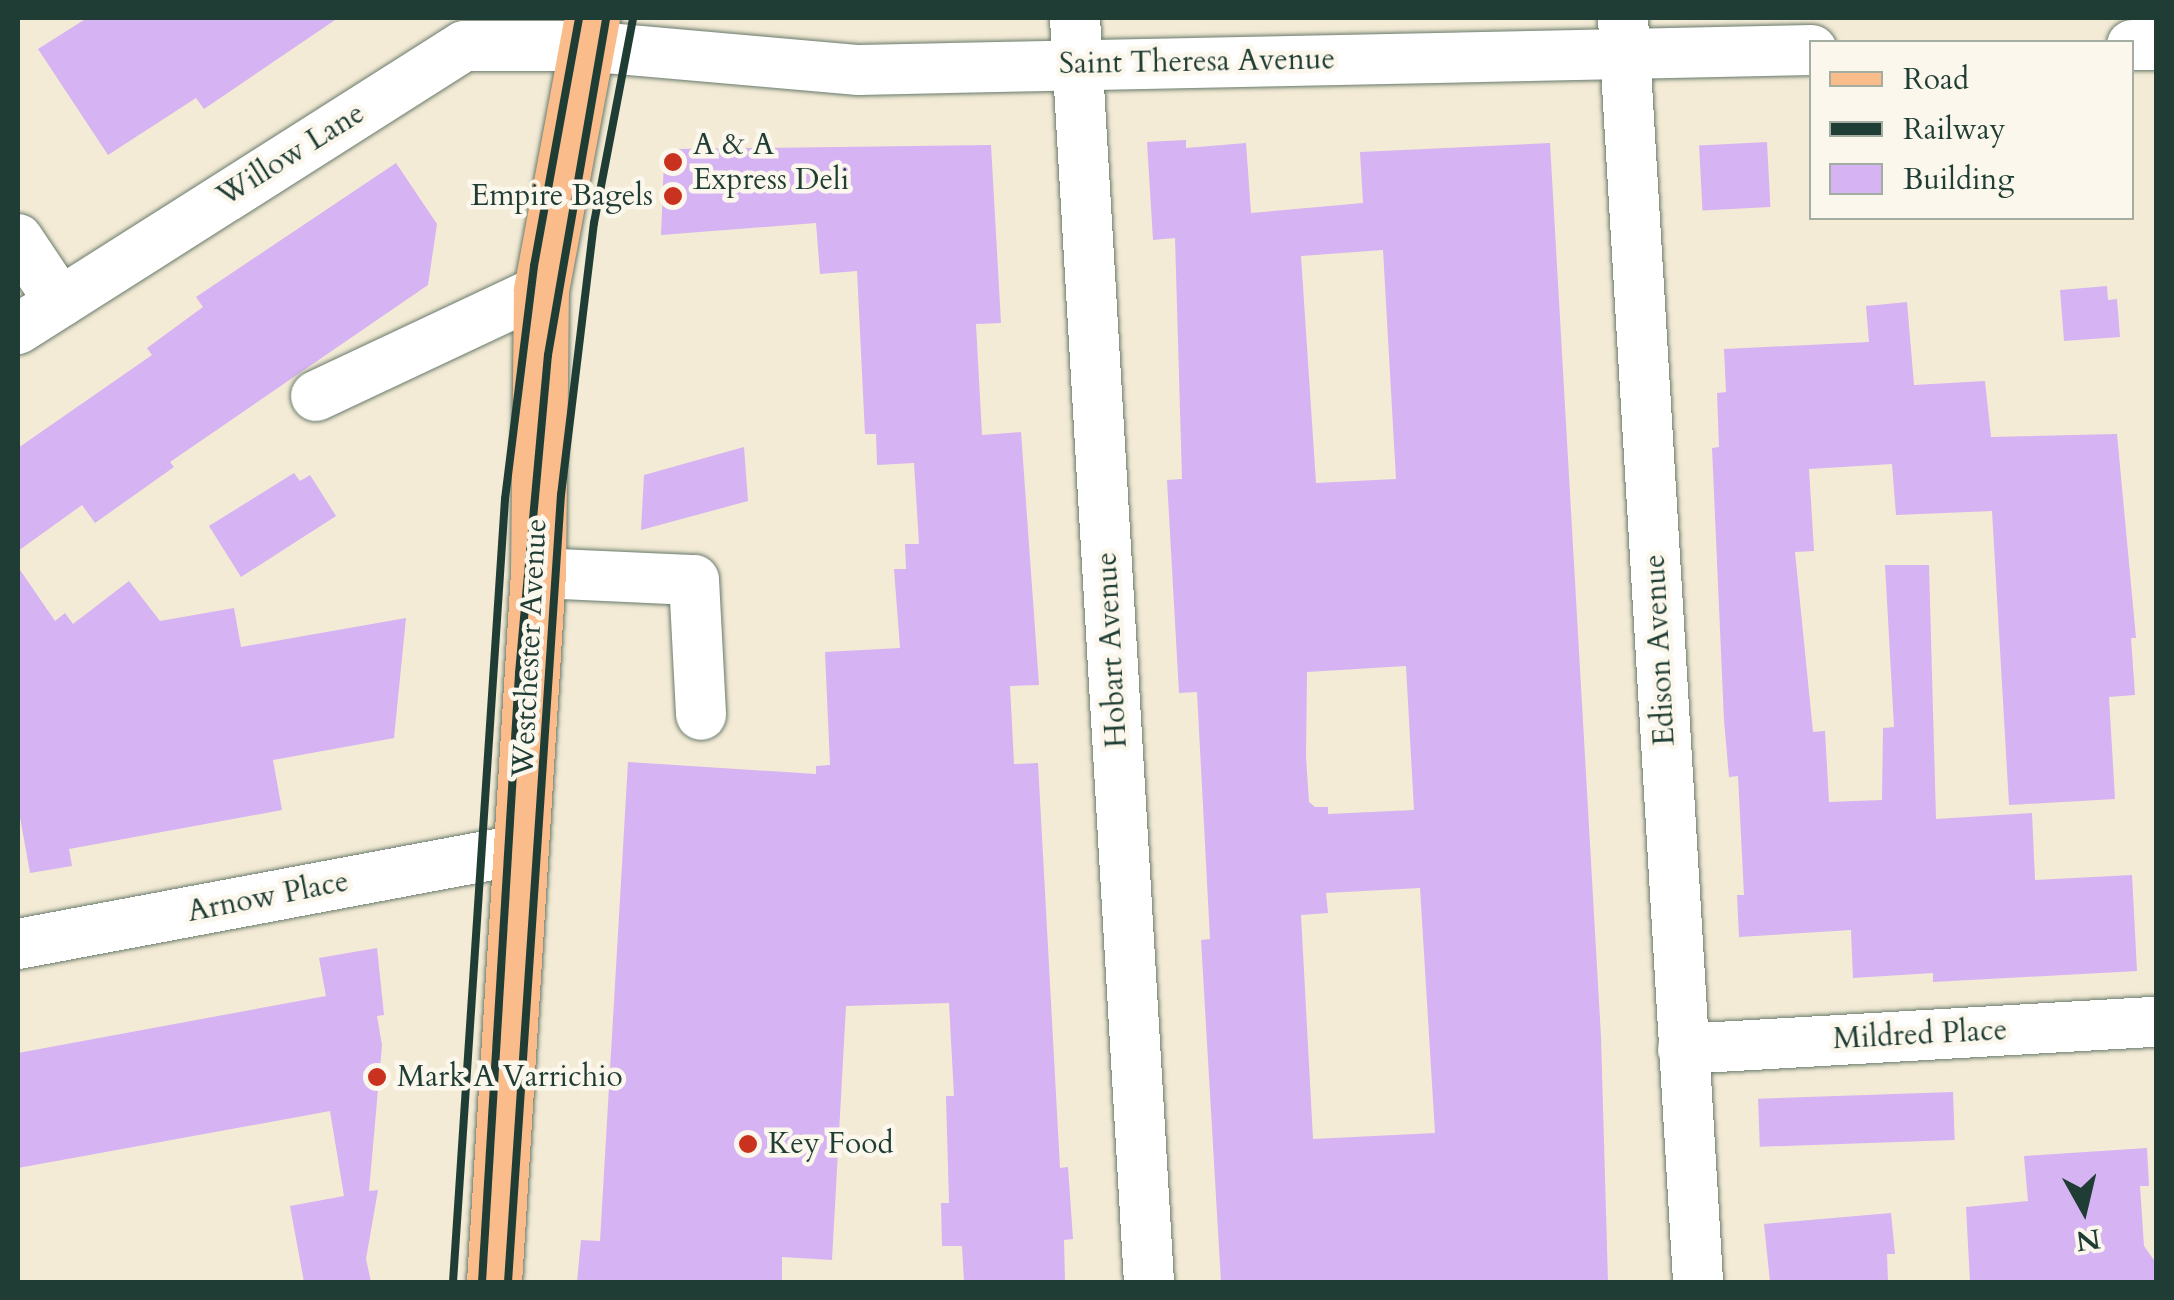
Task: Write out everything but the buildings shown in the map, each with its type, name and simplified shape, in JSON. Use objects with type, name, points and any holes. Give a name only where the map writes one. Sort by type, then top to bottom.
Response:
[{"type":"main road","name":"Westchester Avenue","points":[[494,1282],[538,573],[541,290],[580,27]]},
{"type":"street","name":"Saint Theresa Avenue","points":[[580,27],[859,70],[1076,41],[1624,35],[1809,50]]},
{"type":"street","name":"Willow Lane","points":[[18,329],[464,46],[580,27]]},
{"type":"street","name":"Edison Avenue","points":[[1624,35],[1698,1282]]},
{"type":"street","name":"Hobart Avenue","points":[[1076,41],[1149,1282]]},
{"type":"street","points":[[18,239],[60,302]]},
{"type":"street","points":[[316,396],[541,290]]},
{"type":"street","points":[[538,573],[694,580],[701,715]]},
{"type":"street","name":"Arnow Place","points":[[18,944],[518,850]]},
{"type":"street","name":"Mildred Place","points":[[1684,1049],[2156,1022]]},
{"type":"railway","points":[[453,1282],[505,499],[534,266],[579,18]]},
{"type":"railway","points":[[482,1282],[519,673],[548,355],[606,18]]},
{"type":"railway","points":[[508,1282],[561,495],[594,223],[633,18]]},
{"type":"place","name":"A & A Express Deli","points":[[673,162]]},
{"type":"place","name":"Empire Bagels","points":[[673,196]]},
{"type":"place","name":"Mark A Varrichio","points":[[377,1077]]},
{"type":"place","name":"Key Food","points":[[748,1144]]}]
